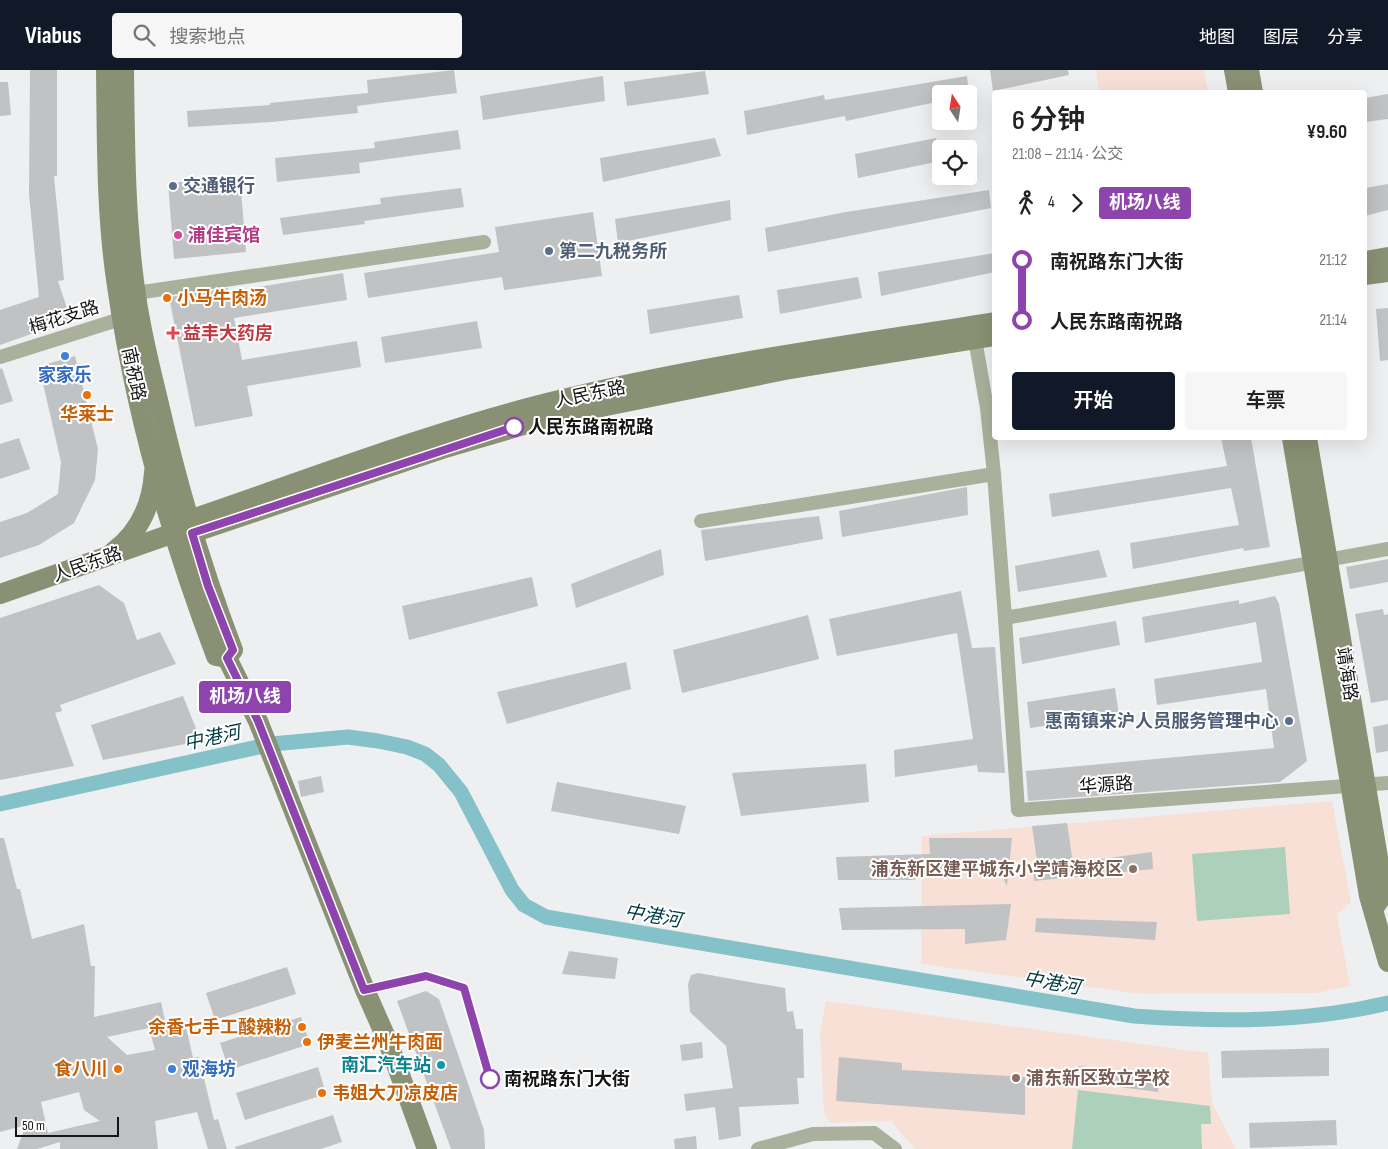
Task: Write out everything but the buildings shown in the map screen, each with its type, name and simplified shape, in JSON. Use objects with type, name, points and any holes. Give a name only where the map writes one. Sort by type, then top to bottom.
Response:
[{"type":"main road","name":"南祝路","points":[[106,70],[111,229],[131,315],[165,432],[185,529]]},
{"type":"main road","name":"南祝路","points":[[124,70],[126,191],[136,293],[131,315],[154,460],[185,529],[233,650],[227,658],[258,721],[364,990],[388,1042],[427,1149]]},
{"type":"main road","points":[[1234,70],[1238,90]]},
{"type":"main road","points":[[1249,70],[1253,90]]},
{"type":"main road","points":[[1367,261],[1388,257]]},
{"type":"main road","points":[[1367,275],[1388,272]]},
{"type":"main road","name":"人民东路","points":[[0,594],[185,529],[453,430],[548,403],[726,366],[992,322]]},
{"type":"main road","name":"人民东路","points":[[185,529],[551,417],[785,370],[992,336]]},
{"type":"main road","name":"靖海路","points":[[1292,440],[1321,561]]},
{"type":"main road","name":"靖海路","points":[[1307,440],[1321,561],[1358,787],[1384,893],[1374,908],[1388,962]]},
{"type":"main road","points":[[96,561],[115,551],[134,533],[142,519],[152,493],[154,460]]},
{"type":"street","points":[[136,293],[484,242]]},
{"type":"street","name":"梅花支路","points":[[0,357],[131,315]]},
{"type":"street","points":[[975,339],[987,408],[1005,618],[1388,549]]},
{"type":"street","points":[[701,521],[994,474]]},
{"type":"street","name":"华源路","points":[[1005,618],[1018,810],[1358,787],[1388,783]]},
{"type":"street","points":[[758,1149],[813,1134],[874,1133],[895,1149]]},
{"type":"shaded area","points":[[1096,70],[1204,70],[1208,90],[1099,90]]},
{"type":"shaded area","name":"浦东新区建平城东小学靖海校区","points":[[1332,801],[1351,902],[1337,915],[1350,986],[1317,993],[1141,994],[921,964],[922,836]]},
{"type":"shaded area","name":"浦东新区致立学校","points":[[826,1001],[1208,1053],[1212,1103],[1236,1149],[915,1149],[891,1121],[830,1123],[824,1112],[820,1034]]},
{"type":"green space","points":[[1285,847],[1290,914],[1197,921],[1192,854]]},
{"type":"green space","points":[[1078,1090],[1210,1106],[1211,1124],[1201,1124],[1202,1149],[1072,1149]]},
{"type":"waterway","name":"中港河","points":[[0,804],[272,744],[348,737],[378,741],[407,747],[425,754],[439,765],[461,792],[512,890],[524,905],[546,917],[1134,1016],[1230,1020],[1262,1019],[1325,1014],[1388,1003]]},
{"type":"bus line","name":"机场八线","points":[[490,1079],[464,988],[426,976],[364,990],[258,721],[227,658],[233,650],[208,586],[192,533],[472,439],[514,427]]},
{"type":"place","name":"交通银行","points":[[173,186]]},
{"type":"place","name":"浦佳宾馆","points":[[178,235]]},
{"type":"place","name":"第二九税务所","points":[[549,251]]},
{"type":"place","name":"小马牛肉汤","points":[[167,298]]},
{"type":"place","name":"益丰大药房","points":[[173,333]]},
{"type":"place","name":"家家乐","points":[[65,356]]},
{"type":"place","name":"华莱士","points":[[87,395]]},
{"type":"place","name":"人民东路南祝路","points":[[514,427]]},
{"type":"place","name":"惠南镇来沪人员服务管理中心","points":[[1289,721]]},
{"type":"place","name":"浦东新区建平城东小学靖海校区","points":[[1133,869]]},
{"type":"place","name":"余香七手工酸辣粉","points":[[302,1027]]},
{"type":"place","name":"伊麦兰州牛肉面","points":[[307,1042]]},
{"type":"place","name":"南汇汽车站","points":[[441,1065]]},
{"type":"place","name":"食八川","points":[[118,1069]]},
{"type":"place","name":"观海坊","points":[[172,1069]]},
{"type":"place","name":"浦东新区致立学校","points":[[1016,1078]]},
{"type":"place","name":"南祝路东门大街","points":[[490,1079]]},
{"type":"place","name":"韦姐大刀凉皮店","points":[[322,1093]]}]
